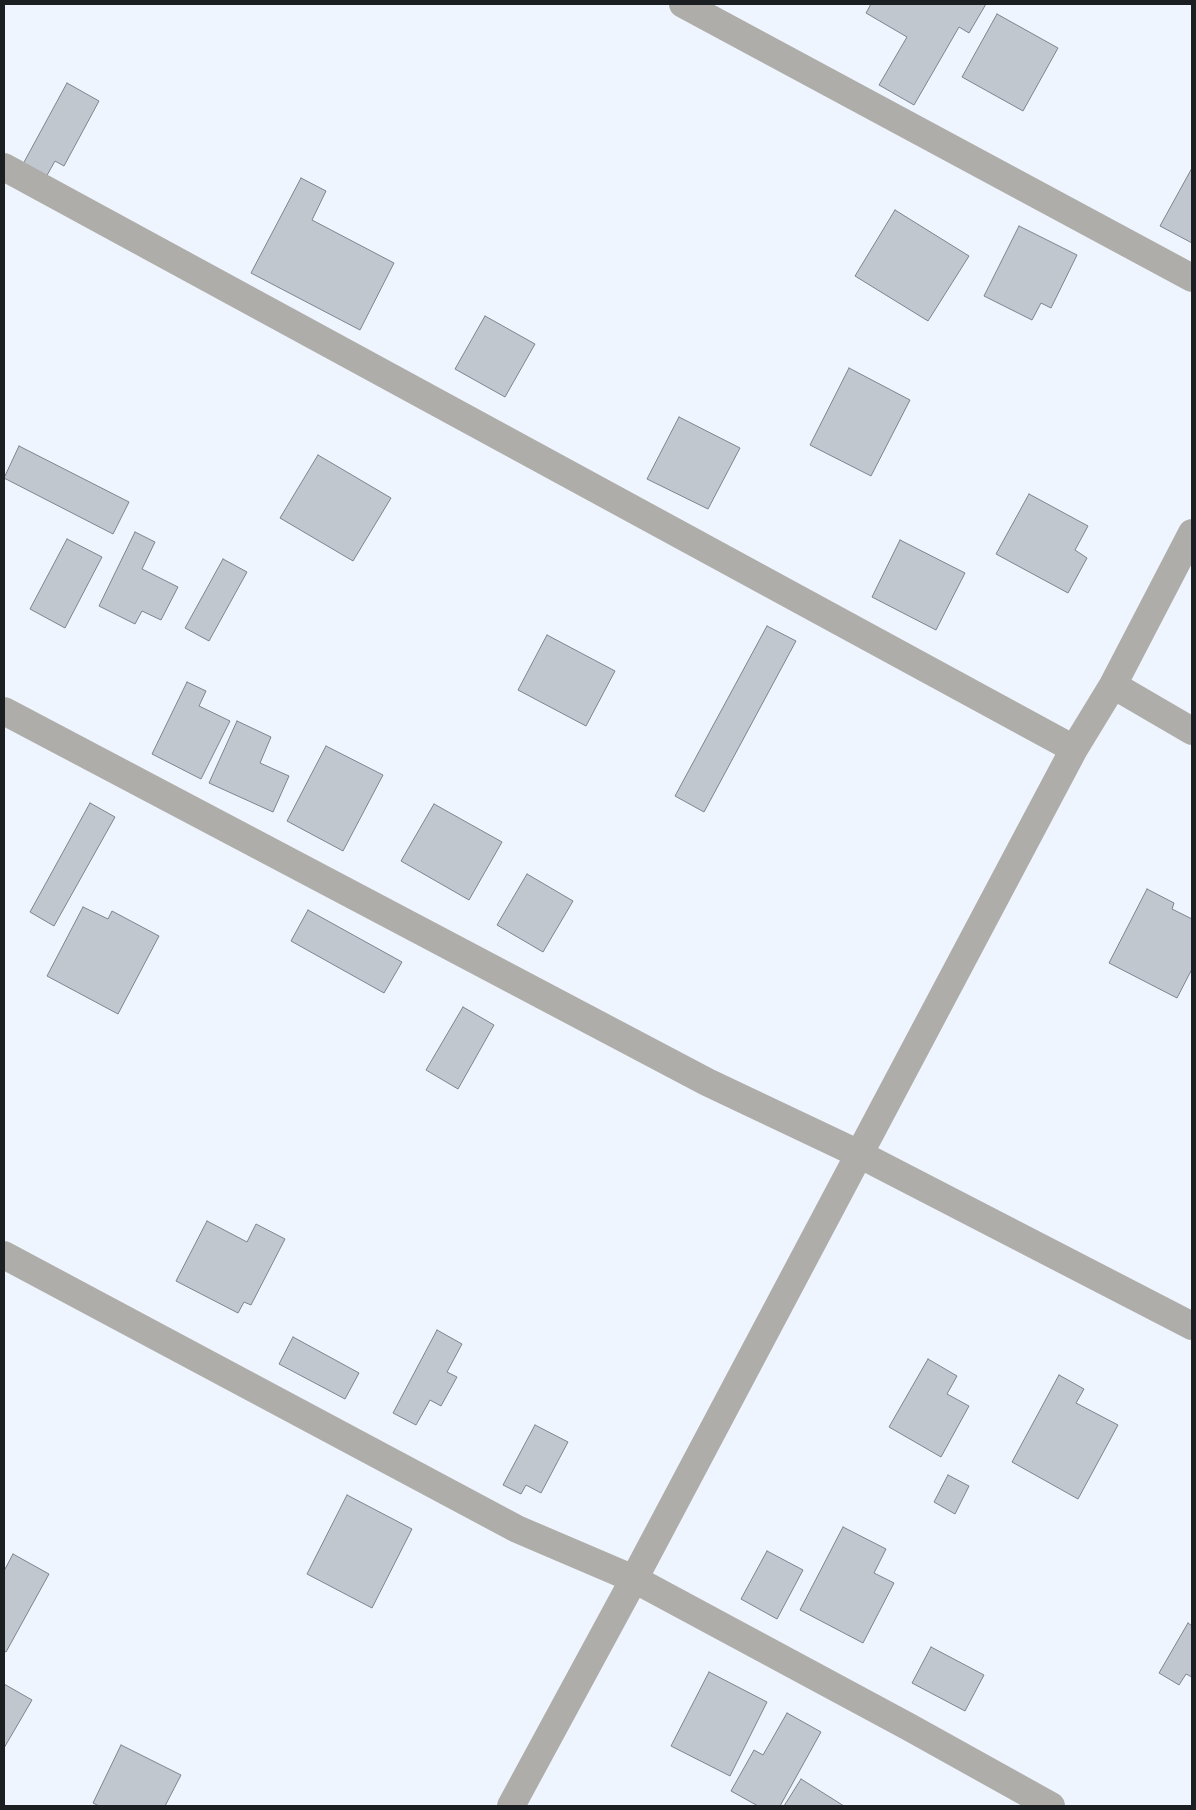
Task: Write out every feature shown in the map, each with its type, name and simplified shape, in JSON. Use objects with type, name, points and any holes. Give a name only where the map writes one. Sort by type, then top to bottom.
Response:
[{"type":"street","points":[[683,4],[1192,278]]},
{"type":"street","points":[[4,167],[1074,749]]},
{"type":"street","points":[[511,1806],[634,1579],[1074,749],[1113,685],[1192,533]]},
{"type":"street","points":[[1113,685],[1192,731]]},
{"type":"street","points":[[4,711],[707,1082],[859,1154],[1192,1326]]},
{"type":"street","points":[[4,1256],[517,1529],[634,1579],[1051,1806]]},
{"type":"building","points":[[871,4],[986,4],[969,33],[959,27],[914,105],[879,85],[907,37],[866,13]]},
{"type":"building","points":[[997,14],[1058,48],[1023,111],[962,77]]},
{"type":"building","points":[[67,83],[99,101],[64,166],[55,161],[46,177],[23,164]]},
{"type":"building","points":[[1192,168],[1192,243],[1160,226]]},
{"type":"building","points":[[301,178],[326,191],[312,220],[394,263],[360,330],[251,273]]},
{"type":"building","points":[[895,210],[969,256],[928,321],[855,276]]},
{"type":"building","points":[[1019,226],[1077,255],[1051,308],[1041,303],[1032,320],[984,296]]},
{"type":"building","points":[[485,316],[535,344],[505,397],[455,369]]},
{"type":"building","points":[[849,368],[910,400],[871,476],[810,445]]},
{"type":"building","points":[[679,417],[740,448],[708,509],[647,479]]},
{"type":"building","points":[[19,446],[129,502],[113,534],[4,478]]},
{"type":"building","points":[[318,455],[391,498],[353,561],[280,518]]},
{"type":"building","points":[[1029,494],[1088,526],[1075,550],[1087,558],[1068,593],[996,554]]},
{"type":"building","points":[[135,532],[155,542],[142,569],[178,587],[161,620],[142,611],[135,624],[99,606]]},
{"type":"building","points":[[67,539],[102,557],[65,628],[30,609]]},
{"type":"building","points":[[900,540],[965,573],[936,630],[872,597]]},
{"type":"building","points":[[223,559],[247,572],[209,641],[185,628]]},
{"type":"building","points":[[767,626],[796,641],[704,812],[675,796]]},
{"type":"building","points":[[547,635],[615,671],[586,726],[518,690]]},
{"type":"building","points":[[187,682],[206,691],[199,706],[230,721],[201,779],[152,754]]},
{"type":"building","points":[[237,721],[271,737],[260,763],[289,776],[273,812],[209,783]]},
{"type":"building","points":[[326,746],[383,775],[343,851],[287,821]]},
{"type":"building","points":[[90,803],[115,817],[54,926],[30,912]]},
{"type":"building","points":[[434,804],[502,842],[469,900],[401,861]]},
{"type":"building","points":[[527,874],[573,901],[543,952],[497,925]]},
{"type":"building","points":[[1147,889],[1174,903],[1172,909],[1192,919],[1192,969],[1177,998],[1109,963]]},
{"type":"building","points":[[83,907],[108,919],[112,911],[159,936],[118,1014],[47,976]]},
{"type":"building","points":[[308,910],[402,962],[384,993],[291,941]]},
{"type":"building","points":[[463,1007],[494,1025],[458,1089],[426,1070]]},
{"type":"building","points":[[207,1221],[247,1242],[256,1224],[285,1239],[251,1305],[244,1302],[238,1313],[176,1281]]},
{"type":"building","points":[[437,1330],[462,1344],[447,1372],[457,1377],[441,1406],[430,1400],[416,1425],[393,1413]]},
{"type":"building","points":[[293,1337],[359,1373],[345,1399],[279,1364]]},
{"type":"building","points":[[928,1359],[957,1376],[947,1394],[969,1406],[941,1457],[889,1427]]},
{"type":"building","points":[[1059,1375],[1084,1389],[1076,1403],[1118,1425],[1078,1499],[1012,1462]]},
{"type":"building","points":[[535,1425],[568,1442],[541,1493],[526,1485],[521,1494],[503,1485]]},
{"type":"building","points":[[948,1475],[969,1486],[955,1514],[934,1502]]},
{"type":"building","points":[[347,1495],[412,1529],[372,1608],[307,1574]]},
{"type":"building","points":[[843,1527],[886,1549],[874,1573],[894,1583],[863,1643],[800,1610]]},
{"type":"building","points":[[767,1551],[803,1570],[777,1619],[741,1599]]},
{"type":"building","points":[[13,1554],[49,1574],[6,1652],[4,1651],[4,1571]]},
{"type":"building","points":[[1188,1623],[1192,1626],[1192,1677],[1186,1674],[1179,1685],[1159,1673]]},
{"type":"building","points":[[931,1647],[984,1675],[965,1711],[912,1683]]},
{"type":"building","points":[[709,1672],[767,1702],[730,1776],[671,1746]]},
{"type":"building","points":[[4,1684],[32,1700],[4,1748]]},
{"type":"building","points":[[787,1713],[821,1732],[780,1806],[758,1806],[731,1791],[754,1750],[763,1755]]},
{"type":"building","points":[[121,1745],[181,1775],[165,1806],[99,1806],[93,1803]]},
{"type":"building","points":[[801,1779],[844,1806],[784,1806]]}]
